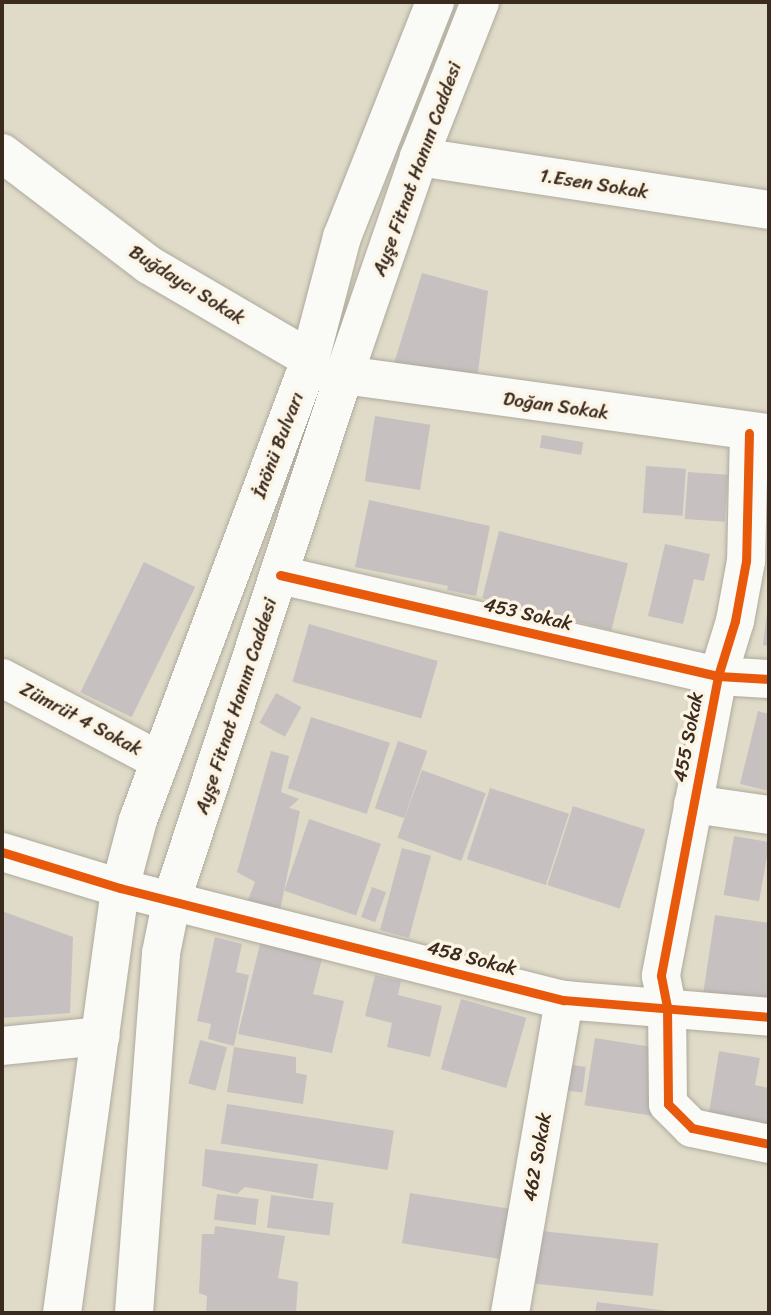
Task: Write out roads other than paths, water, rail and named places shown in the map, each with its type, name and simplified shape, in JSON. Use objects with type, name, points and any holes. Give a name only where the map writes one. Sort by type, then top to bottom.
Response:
[{"type":"street","name":"İnönü Bulvarı","points":[[120,888],[138,820],[160,761],[327,367],[342,237],[435,2]]},
{"type":"street","name":"Ayşe Fitnat Hanım Caddesi","points":[[134,1313],[161,953],[172,899],[279,575],[327,367],[418,157],[480,2]]},
{"type":"street","name":"Buğdaycı Sokak","points":[[2,153],[149,265],[327,367]]},
{"type":"street","name":"1.Esen Sokak","points":[[418,157],[769,210]]},
{"type":"street","name":"Doğan Sokak","points":[[327,367],[759,433]]},
{"type":"street","name":"455 Sokak","points":[[759,433],[746,561],[735,621],[718,676],[661,976],[667,1006],[668,1104],[692,1128],[769,1144]]},
{"type":"street","name":"453 Sokak","points":[[279,575],[718,676],[769,679]]},
{"type":"street","name":"Zümrüt 4 Sokak","points":[[2,678],[160,761]]},
{"type":"street","points":[[693,804],[769,816]]},
{"type":"street","name":"458 Sokak","points":[[2,852],[120,888],[564,1000],[667,1006],[769,1017]]},
{"type":"street","points":[[62,1313],[120,888]]},
{"type":"street","name":"462 Sokak","points":[[510,1313],[564,1000]]},
{"type":"street","points":[[2,1046],[100,1036]]}]
